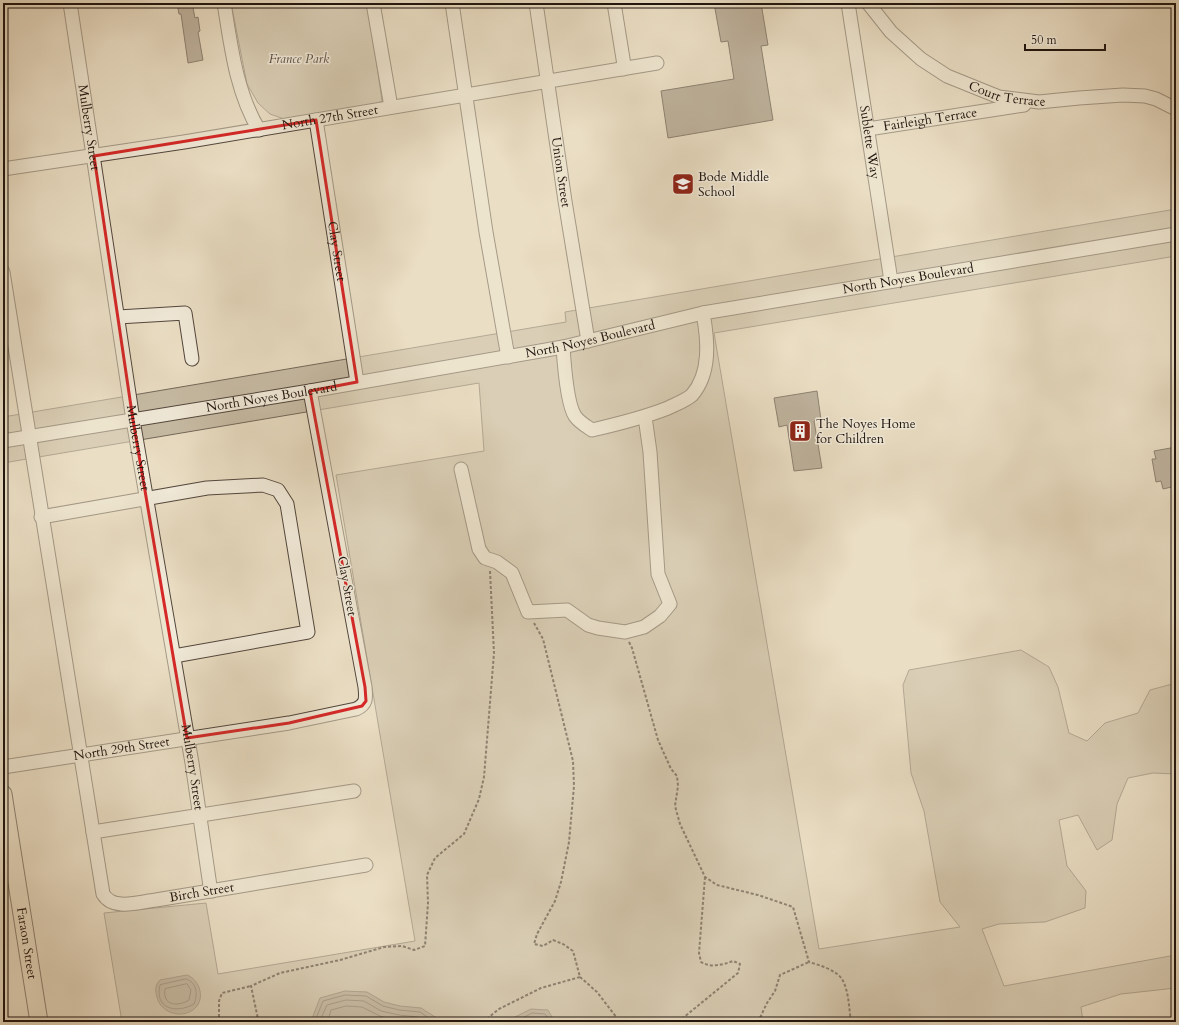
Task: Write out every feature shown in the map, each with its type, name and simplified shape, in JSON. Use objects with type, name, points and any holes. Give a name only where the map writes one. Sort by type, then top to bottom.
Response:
[{"type":"main road","name":"Faraon Street","points":[[3,794],[39,1022]]},
{"type":"street","name":"Mulberry Street","points":[[70,3],[133,420],[174,656],[212,891]]},
{"type":"street","points":[[224,3],[238,81],[254,122],[259,130]]},
{"type":"street","points":[[373,3],[391,107]]},
{"type":"street","points":[[452,3],[486,232],[508,357]]},
{"type":"street","name":"Union Street","points":[[536,3],[565,201],[588,341]]},
{"type":"street","points":[[614,3],[624,65],[623,69]]},
{"type":"street","name":"Sublette Way","points":[[848,3],[891,281]]},
{"type":"street","name":"Court Terrace","points":[[868,3],[891,32],[916,55],[947,76],[999,97],[1039,102],[1123,95],[1145,96],[1156,99],[1176,109]]},
{"type":"street","name":"North 27th Street","points":[[3,170],[259,130],[657,63]]},
{"type":"street","name":"Fairleigh Terrace","points":[[868,129],[1039,102]]},
{"type":"street","name":"Clay Street","points":[[316,120],[357,382]]},
{"type":"street","name":"North Noyes Boulevard","points":[[3,441],[508,357],[563,347],[703,313],[1176,234]]},
{"type":"street","name":"Birch Street","points":[[3,272],[80,755],[103,894],[106,900],[114,904],[156,900],[366,865]]},
{"type":"street","points":[[118,317],[184,313],[192,359]]},
{"type":"street","points":[[563,347],[567,386],[574,414],[580,422],[592,430],[645,417],[682,402],[691,395],[701,380],[706,362],[706,332],[703,313]]},
{"type":"street","name":"Clay Street","points":[[288,723],[356,709],[362,706],[366,700],[365,687],[310,391]]},
{"type":"street","points":[[461,469],[479,549],[486,558],[497,562],[512,573],[528,612],[567,610],[588,625],[625,632],[644,627],[660,616],[670,604],[658,574],[650,452],[645,417]]},
{"type":"street","points":[[41,517],[207,488],[263,485],[278,490],[287,504],[308,632],[174,656]]},
{"type":"street","name":"North 29th Street","points":[[3,767],[288,723]]},
{"type":"street","points":[[93,832],[354,790]]},
{"type":"path","points":[[219,1022],[219,1001],[222,993],[251,986],[280,973],[340,960],[384,947],[402,946],[414,950],[425,946],[428,903],[427,875],[435,858],[464,834],[479,799],[484,777],[494,653],[493,618],[490,592],[490,559]]},
{"type":"path","points":[[528,612],[543,640],[574,761],[574,786],[569,842],[562,882],[556,901],[537,934],[534,944],[542,946],[553,940],[563,944],[573,951],[580,977],[596,992],[620,1022]]},
{"type":"path","points":[[625,632],[632,648],[658,740],[671,769],[677,776],[678,786],[675,806],[680,824],[705,877],[699,953],[701,962],[706,966],[722,965],[733,961],[740,964],[738,973],[678,1022]]},
{"type":"path","points":[[705,877],[717,885],[758,895],[793,907],[809,962]]},
{"type":"path","points":[[758,1022],[767,1003],[775,991],[780,975],[809,962],[824,966],[842,978],[847,992],[851,1022]]},
{"type":"path","points":[[483,1022],[499,1009],[541,988],[580,977]]},
{"type":"path","points":[[251,986],[258,1019],[257,1022]]},
{"type":"highlighted area","points":[[316,120],[357,382],[310,391],[365,687],[366,701],[362,706],[289,723],[187,738],[133,420],[94,156]]},
{"type":"green space","name":"France Park","points":[[231,3],[368,3],[382,101],[376,104],[284,119],[270,114],[258,103],[247,84]]},
{"type":"green space","points":[[1176,209],[1176,256],[714,333],[819,949],[960,927],[940,902],[924,811],[911,773],[903,685],[909,670],[1021,650],[1049,667],[1058,687],[1069,733],[1087,741],[1105,723],[1138,713],[1150,690],[1176,683],[1176,774],[1153,773],[1128,778],[1117,804],[1112,840],[1097,850],[1078,815],[1059,820],[1067,866],[1086,891],[1085,908],[1045,922],[999,924],[982,929],[1004,986],[1176,955],[1176,988],[1121,994],[1081,1007],[1083,1022],[122,1022],[104,913],[206,903],[218,974],[415,941],[336,475],[484,451],[479,383],[3,463],[3,417],[566,322],[565,312]]},
{"type":"water","points":[[187,975],[194,980],[199,988],[199,1002],[197,1006],[187,1013],[174,1014],[163,1008],[159,1003],[156,993],[157,984],[160,980]]},
{"type":"water","points":[[345,991],[367,992],[384,1002],[400,1006],[421,1008],[443,1022],[314,1022],[313,1016],[320,998]]},
{"type":"water","points":[[531,1009],[548,1010],[555,1022],[510,1022],[513,1018]]},
{"type":"building","points":[[177,3],[192,3],[195,18],[198,17],[200,31],[198,32],[203,60],[188,63],[181,14],[179,14]]},
{"type":"building","name":"Bode Middle School","points":[[714,3],[761,3],[768,45],[761,46],[773,120],[668,138],[661,91],[734,79],[728,41],[721,42]]},
{"type":"building","name":"The Noyes Home for Children","points":[[817,391],[821,420],[814,421],[822,468],[794,471],[787,425],[779,427],[774,398]]},
{"type":"building","points":[[1176,447],[1176,486],[1163,489],[1161,481],[1156,482],[1152,459],[1156,459],[1154,451]]},
{"type":"place","name":"Bode Middle School","points":[[683,184]]},
{"type":"place","name":"The Noyes Home for Children","points":[[800,431]]}]
